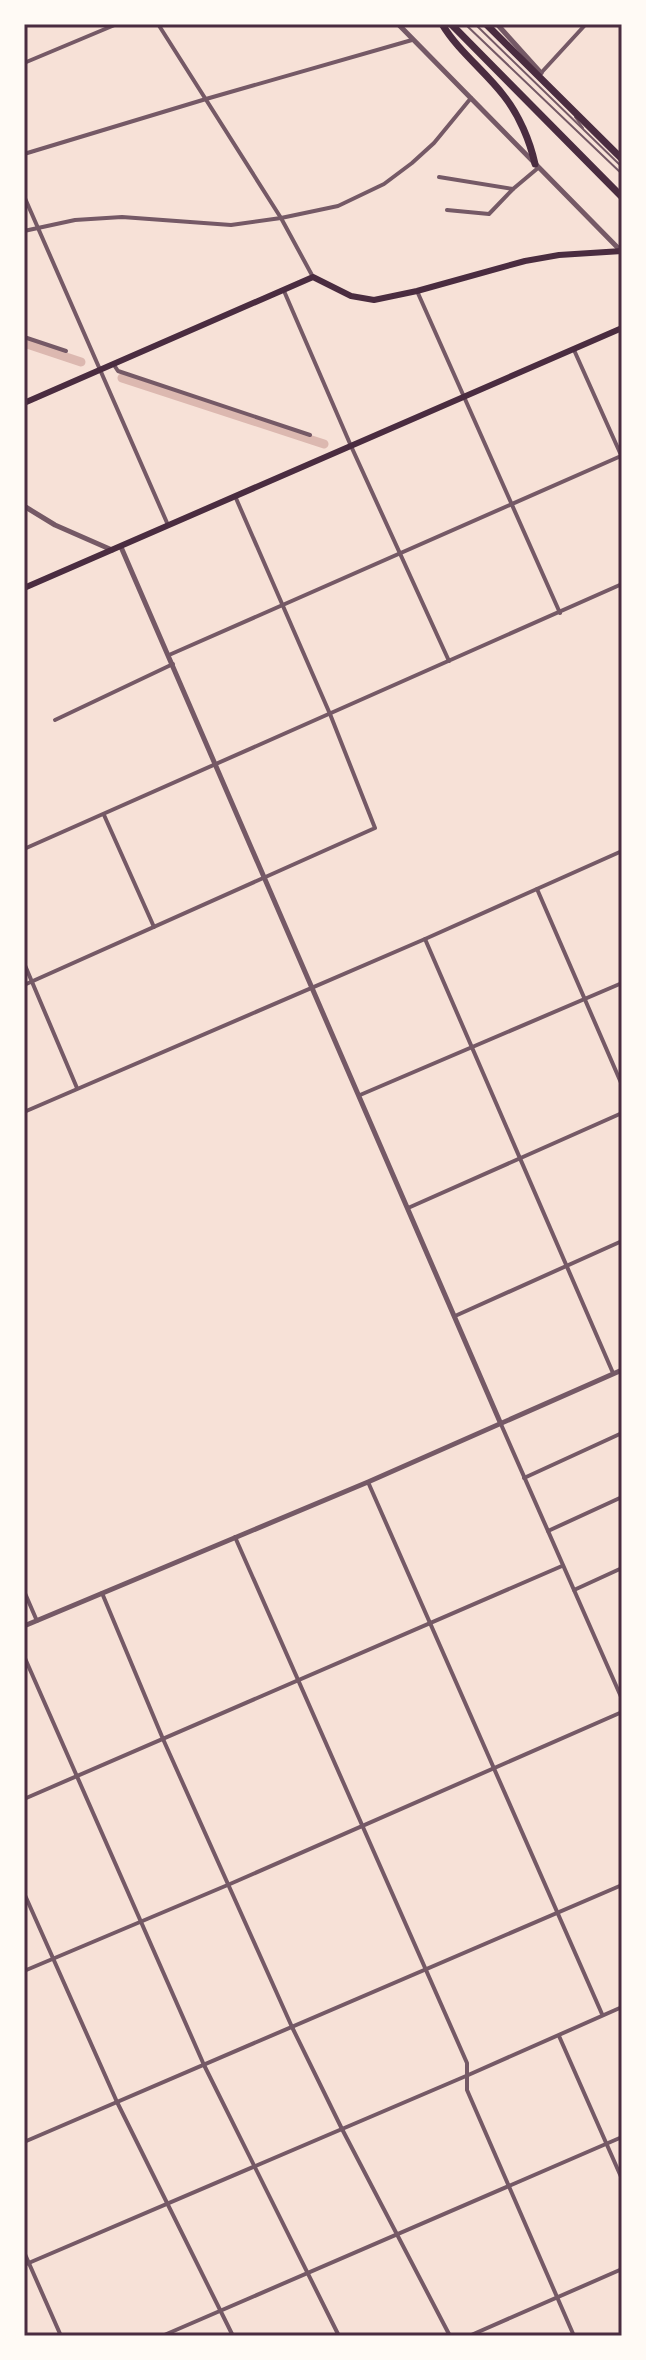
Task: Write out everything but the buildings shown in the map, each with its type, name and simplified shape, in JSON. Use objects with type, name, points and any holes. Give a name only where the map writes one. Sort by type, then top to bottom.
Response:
[{"type":"highway","points":[[442,24],[512,106],[537,166]]},
{"type":"highway","points":[[451,24],[622,197]]},
{"type":"highway","points":[[486,24],[622,159]]},
{"type":"highway","points":[[541,73],[567,104]]},
{"type":"main road","points":[[24,403],[313,277],[364,299],[388,298],[525,261],[559,255],[622,251]]},
{"type":"main road","points":[[24,588],[622,328]]},
{"type":"street","points":[[24,63],[117,24]]},
{"type":"street","points":[[158,24],[281,218],[313,277]]},
{"type":"street","points":[[398,24],[622,251]]},
{"type":"street","points":[[497,24],[541,73],[586,24]]},
{"type":"street","points":[[24,154],[414,39]]},
{"type":"street","points":[[24,231],[75,220],[122,217],[231,225],[338,206],[384,184],[412,163],[434,143],[471,98]]},
{"type":"street","points":[[447,210],[489,214],[537,166]]},
{"type":"street","points":[[439,177],[513,189]]},
{"type":"street","points":[[24,196],[168,525]]},
{"type":"street","points":[[284,290],[449,661]]},
{"type":"street","points":[[417,291],[560,613]]},
{"type":"street","points":[[24,337],[66,351]]},
{"type":"street","points":[[169,655],[622,456],[620,445],[573,349]]},
{"type":"street","points":[[114,365],[118,371],[310,435]]},
{"type":"street","points":[[24,985],[375,828],[330,714],[235,496]]},
{"type":"street","points":[[24,506],[55,525],[112,550]]},
{"type":"street","points":[[121,547],[622,1699]]},
{"type":"street","points":[[24,849],[622,584]]},
{"type":"street","points":[[55,720],[173,664]]},
{"type":"street","points":[[104,815],[154,927]]},
{"type":"street","points":[[24,1112],[622,851]]},
{"type":"street","points":[[537,889],[622,1085]]},
{"type":"street","points":[[425,939],[613,1373]]},
{"type":"street","points":[[24,963],[77,1088]]},
{"type":"street","points":[[360,1095],[622,983]]},
{"type":"street","points":[[408,1208],[622,1113]]},
{"type":"street","points":[[455,1316],[622,1241]]},
{"type":"street","points":[[24,1626],[368,1482],[622,1370]]},
{"type":"street","points":[[524,1478],[622,1433]]},
{"type":"street","points":[[368,1482],[603,2015]]},
{"type":"street","points":[[548,1531],[622,1497]]},
{"type":"street","points":[[235,1537],[467,2063],[467,2090],[574,2336]]},
{"type":"street","points":[[24,1799],[562,1566]]},
{"type":"street","points":[[574,1590],[622,1568]]},
{"type":"street","points":[[24,1591],[37,1621]]},
{"type":"street","points":[[102,1593],[163,1739],[292,2027],[450,2336]]},
{"type":"street","points":[[24,1656],[204,2065],[339,2336]]},
{"type":"street","points":[[24,1971],[622,1712]]},
{"type":"street","points":[[24,2142],[622,1885]]},
{"type":"street","points":[[24,1893],[117,2102],[233,2336]]},
{"type":"street","points":[[26,2264],[622,2007]]},
{"type":"street","points":[[559,2036],[622,2179]]},
{"type":"street","points":[[162,2336],[622,2137]]},
{"type":"street","points":[[24,2252],[26,2264],[61,2336]]},
{"type":"street","points":[[469,2336],[622,2269]]},
{"type":"lane","points":[[465,24],[622,174]]},
{"type":"lane","points":[[475,24],[622,167]]},
{"type":"lane","points":[[567,104],[578,122],[598,143]]},
{"type":"waterway","points":[[24,343],[81,362]]},
{"type":"waterway","points":[[122,378],[324,444]]}]
